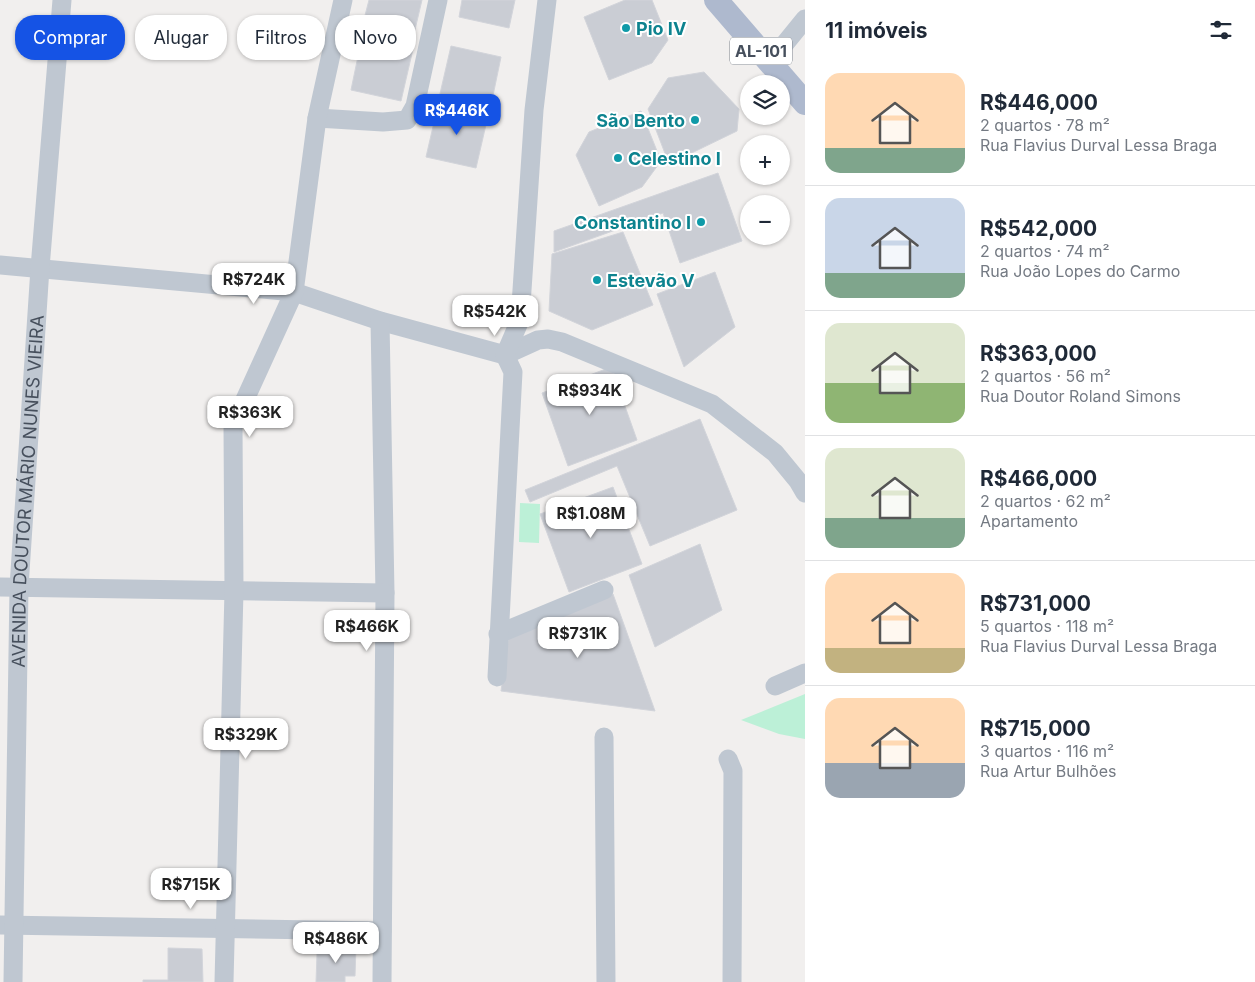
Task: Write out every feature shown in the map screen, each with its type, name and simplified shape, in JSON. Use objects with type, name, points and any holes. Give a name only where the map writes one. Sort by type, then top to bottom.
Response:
[{"type":"main road","name":"AL-101","points":[[716,0],[805,103]]},
{"type":"street","name":"AVENIDA DOUTOR MÁRIO NUNES VIEIRA","points":[[13,982],[7,925],[19,587],[40,268],[62,0]]},
{"type":"street","points":[[224,982],[234,590],[233,426],[294,292],[317,118],[343,0]]},
{"type":"street","points":[[317,118],[383,122],[407,120],[415,106],[438,0]]},
{"type":"street","points":[[497,677],[513,372],[505,355],[520,320],[534,110],[547,0]]},
{"type":"street","points":[[770,62],[805,19]]},
{"type":"street","points":[[0,265],[294,292],[380,321],[505,355],[538,340],[548,339],[562,342],[712,404],[775,453],[798,481],[805,493]]},
{"type":"street","points":[[380,321],[385,593],[382,982]]},
{"type":"street","points":[[0,587],[385,593]]},
{"type":"street","points":[[498,634],[604,590]]},
{"type":"street","points":[[775,686],[805,674]]},
{"type":"street","points":[[604,737],[606,982]]},
{"type":"street","points":[[728,759],[733,771],[732,982]]},
{"type":"street","points":[[7,925],[382,931]]},
{"type":"green space","points":[[520,503],[540,504],[539,543],[519,542]]},
{"type":"green space","points":[[805,694],[805,739],[779,734],[741,720]]},
{"type":"building","points":[[369,0],[422,0],[416,26],[416,15],[365,15]]},
{"type":"building","points":[[462,0],[515,0],[509,28],[459,17]]},
{"type":"building","name":"Pio IV","points":[[625,0],[652,0],[668,40],[652,63],[609,80],[584,17]]},
{"type":"building","points":[[451,46],[501,57],[490,110],[439,98]]},
{"type":"building","points":[[357,60],[410,60],[401,101],[351,90]]},
{"type":"building","name":"São Bento","points":[[704,72],[739,109],[737,131],[671,163],[666,156],[648,109],[668,78]]},
{"type":"building","points":[[438,105],[488,116],[476,168],[426,157]]},
{"type":"building","name":"Celestino I","points":[[641,111],[661,161],[642,187],[599,206],[576,155],[589,132]]},
{"type":"building","name":"Constantino I","points":[[718,173],[740,235],[740,242],[680,263],[663,213],[554,252],[554,231]]},
{"type":"building","name":"Estevão V","points":[[623,232],[653,305],[592,330],[549,311],[552,254]]},
{"type":"building","points":[[715,272],[735,327],[684,367],[657,294]]},
{"type":"building","points":[[611,367],[637,440],[568,466],[542,393]]},
{"type":"building","points":[[700,419],[737,510],[650,546],[617,466],[530,502],[525,490]]},
{"type":"building","points":[[613,487],[642,564],[569,592],[540,514]]},
{"type":"building","points":[[700,544],[722,610],[655,647],[629,575]]},
{"type":"building","points":[[613,594],[655,711],[501,691],[509,634]]},
{"type":"building","points":[[332,945],[356,946],[355,976],[345,976],[345,982],[316,982],[317,954],[332,954]]},
{"type":"building","points":[[168,948],[202,949],[203,982],[143,982],[143,980],[168,980]]},
{"type":"place","name":"Pio IV","points":[[626,28]]},
{"type":"place","name":"São Bento","points":[[695,120]]},
{"type":"place","name":"Celestino I","points":[[618,158]]},
{"type":"place","name":"Constantino I","points":[[701,222]]},
{"type":"place","name":"Estevão V","points":[[597,280]]}]
